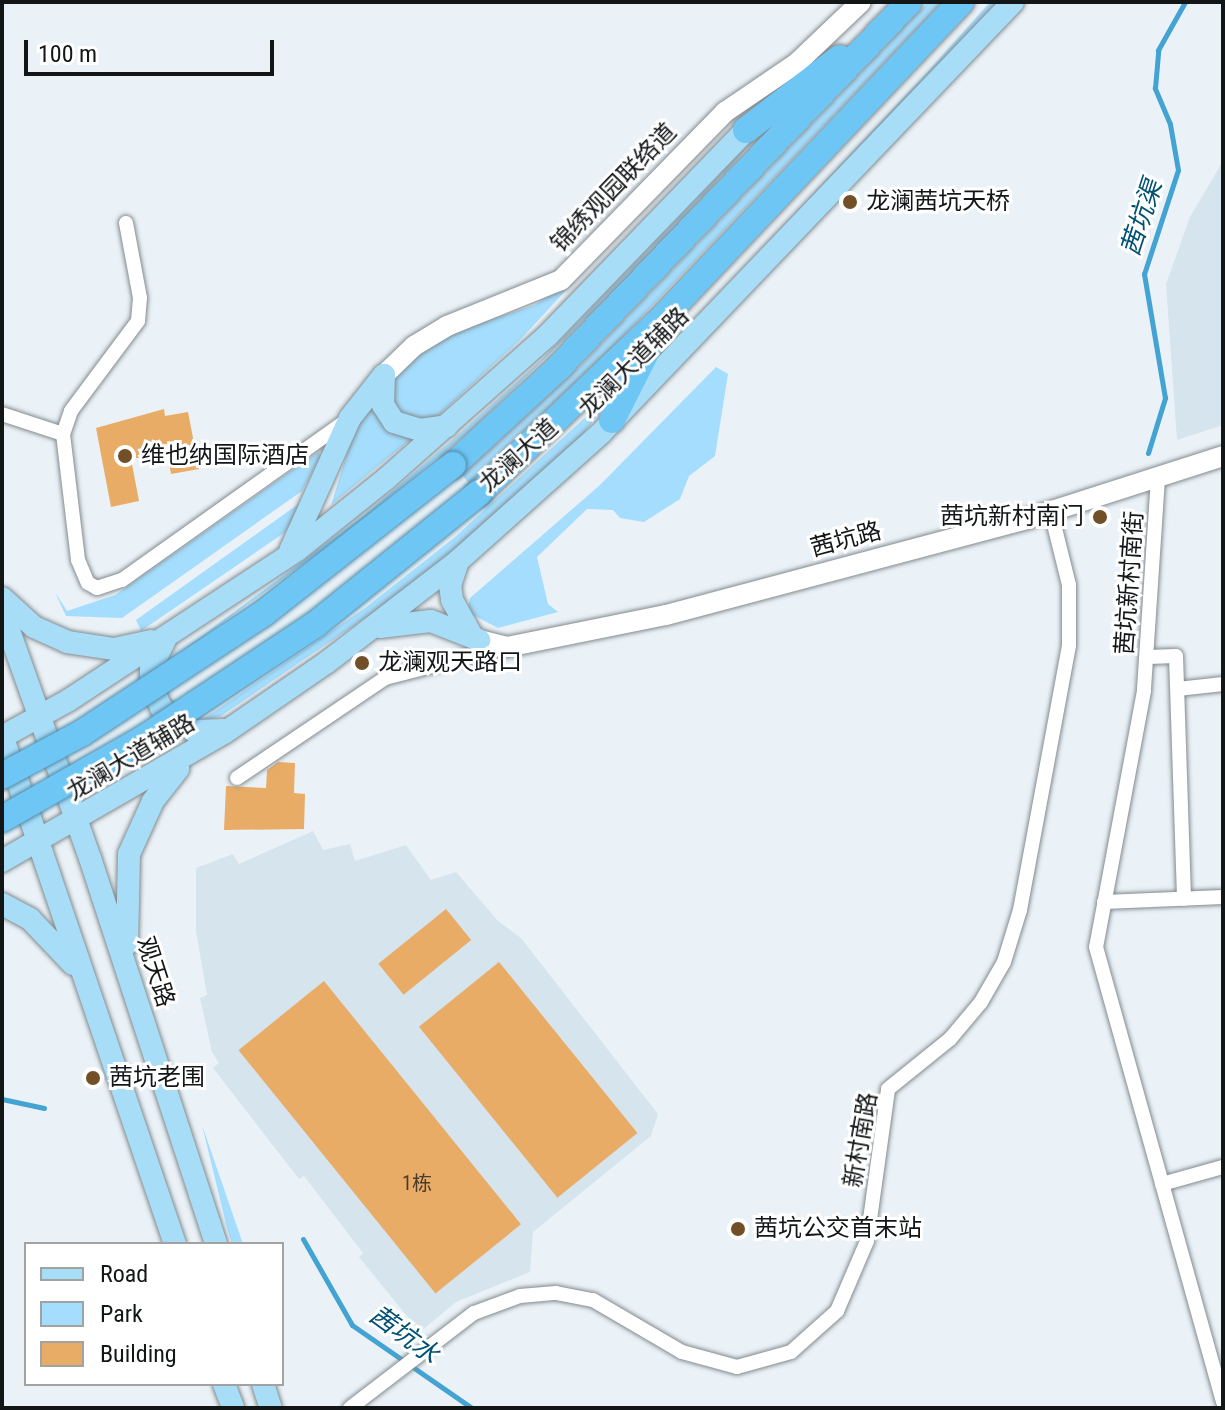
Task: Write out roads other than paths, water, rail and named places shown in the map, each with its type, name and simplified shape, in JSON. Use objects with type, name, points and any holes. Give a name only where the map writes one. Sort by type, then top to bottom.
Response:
[{"type":"highway","name":"龙澜大道","points":[[2,819],[143,739],[316,624],[479,493],[665,315],[961,2]]},
{"type":"highway","name":"龙澜大道","points":[[2,776],[82,733],[240,630],[323,572],[453,465],[558,368],[901,11]]},
{"type":"highway","points":[[746,130],[901,11]]},
{"type":"highway","points":[[612,420],[665,315]]},
{"type":"main road","name":"龙澜大道辅路","points":[[2,861],[230,728],[364,635],[458,561],[612,420],[1013,2]]},
{"type":"main road","points":[[174,1242],[2,736],[39,718],[285,558],[448,425],[548,335],[746,130]]},
{"type":"main road","points":[[285,558],[350,418],[384,375]]},
{"type":"main road","points":[[384,375],[383,405],[394,422],[420,430],[448,425]]},
{"type":"main road","points":[[458,561],[450,585],[452,600],[462,624],[479,640]]},
{"type":"main road","points":[[2,598],[34,627],[81,646],[114,649],[166,637]]},
{"type":"main road","name":"观天路","points":[[2,611],[77,820],[215,1242]]},
{"type":"main road","points":[[364,635],[417,620],[443,624],[479,640]]},
{"type":"main road","points":[[166,637],[151,669],[151,684],[161,708],[170,719],[194,731],[230,728]]},
{"type":"main road","points":[[134,993],[125,917],[129,854],[153,801],[199,748]]},
{"type":"main road","points":[[2,904],[30,919],[61,948],[90,996]]},
{"type":"main road","points":[[225,1386],[233,1408]]},
{"type":"main road","points":[[264,1386],[271,1408]]},
{"type":"street","name":"锦绣观园联络道","points":[[384,375],[414,346],[447,326],[561,280],[725,112],[797,63],[861,2]]},
{"type":"street","points":[[126,223],[140,298],[138,321],[71,411],[63,434],[81,574],[97,588],[122,580],[350,418]]},
{"type":"street","points":[[2,414],[63,434]]},
{"type":"street","name":"茜坑路","points":[[479,640],[507,647],[666,615],[1051,512],[1223,456]]},
{"type":"street","name":"茜坑新村南街","points":[[1158,478],[1144,691],[1096,947],[1223,1402]]},
{"type":"street","name":"新村南路","points":[[350,1408],[444,1336],[503,1300],[574,1295],[611,1307],[702,1361],[737,1367],[791,1352],[837,1311],[867,1241],[888,1089],[967,1021],[995,980],[1020,910],[1069,645],[1069,585],[1051,512]]},
{"type":"street","points":[[237,778],[385,678],[507,647]]},
{"type":"street","points":[[1148,657],[1176,656],[1184,899]]},
{"type":"street","points":[[1178,689],[1223,684]]},
{"type":"street","points":[[1104,902],[1223,897]]},
{"type":"street","points":[[1162,1184],[1223,1167]]},
{"type":"waterway","name":"茜坑渠","points":[[1148,453],[1165,398],[1144,274],[1178,170],[1170,124],[1155,88],[1158,50],[1185,2]]},
{"type":"waterway","name":"茜坑水","points":[[2,1099],[44,1108]]},
{"type":"waterway","name":"茜坑水","points":[[303,1239],[352,1325],[472,1408]]},
{"type":"place","name":"龙澜茜坑天桥","points":[[850,202]]},
{"type":"place","name":"维也纳国际酒店","points":[[125,456]]},
{"type":"place","name":"茜坑新村南门","points":[[1100,517]]},
{"type":"place","name":"龙澜观天路口","points":[[362,663]]},
{"type":"place","name":"茜坑老围","points":[[93,1078]]},
{"type":"place","name":"茜坑公交首末站","points":[[738,1229]]}]
